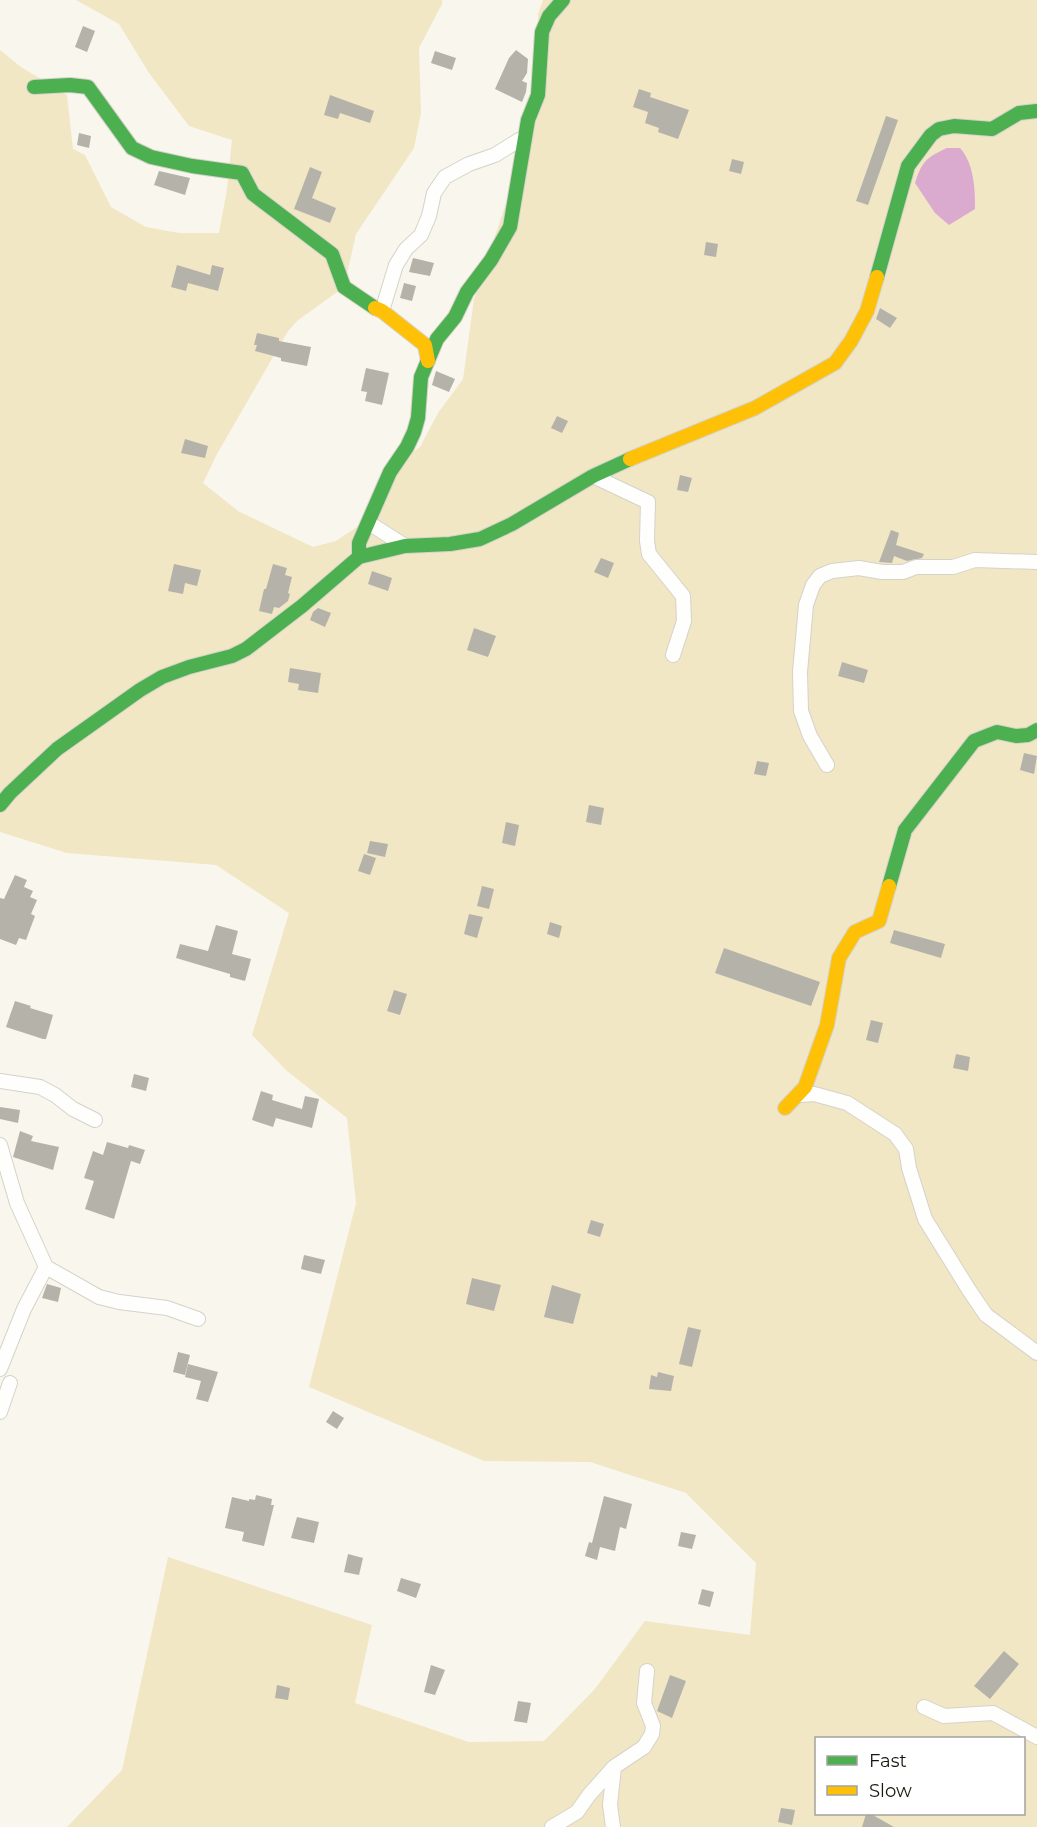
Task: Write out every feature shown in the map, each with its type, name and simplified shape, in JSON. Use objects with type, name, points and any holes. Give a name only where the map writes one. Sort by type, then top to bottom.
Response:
[{"type":"street","points":[[359,557],[359,543],[390,472],[414,432],[418,418],[421,377],[437,339],[454,317],[467,292],[491,261],[510,227],[528,120],[538,95],[542,32],[549,16],[562,0]]},
{"type":"street","points":[[34,87],[70,85],[88,87],[132,148],[151,157],[242,173],[253,194],[332,254],[344,287],[382,311],[425,345],[428,361]]},
{"type":"street","points":[[0,805],[57,749],[140,690],[162,677],[189,667],[232,656],[246,649],[302,606],[359,557],[405,546],[450,544],[480,539],[512,524],[592,476],[755,408],[834,363],[851,341],[867,311],[908,166],[931,135],[939,129],[954,126],[992,129],[1019,113],[1037,111]]},
{"type":"street","points":[[382,311],[396,265],[405,249],[421,235],[429,216],[434,193],[445,177],[469,164],[495,155],[519,140]]},
{"type":"street","points":[[592,476],[648,502],[646,541],[649,554],[683,596],[684,621],[673,655]]},
{"type":"street","points":[[369,523],[405,546]]},
{"type":"street","points":[[826,765],[810,736],[801,711],[800,672],[806,605],[813,585],[820,576],[859,568],[903,572],[916,567],[953,567],[975,560],[1037,562]]},
{"type":"street","points":[[801,1095],[827,1024],[839,958],[855,932],[879,921],[905,830],[974,741],[997,732],[1016,736],[1028,735],[1037,730]]},
{"type":"street","points":[[0,1081],[40,1087],[73,1109],[95,1120]]},
{"type":"street","points":[[785,1108],[791,1099],[814,1094],[847,1103],[895,1134],[906,1149],[909,1168],[925,1219],[969,1290],[986,1315],[1037,1353]]},
{"type":"street","points":[[0,1145],[17,1203],[46,1267],[99,1297],[118,1302],[167,1308],[198,1319]]},
{"type":"street","points":[[0,1369],[24,1309],[46,1267]]},
{"type":"street","points":[[0,1412],[10,1383]]},
{"type":"street","points":[[552,1827],[578,1812],[589,1795],[614,1767],[644,1747],[652,1734],[652,1722],[644,1703],[647,1671]]},
{"type":"street","points":[[924,1707],[944,1716],[993,1713],[1037,1737]]},
{"type":"street","points":[[613,1827],[610,1805],[614,1767]]},
{"type":"shaded area","points":[[76,0],[442,0],[419,48],[421,113],[414,148],[356,234],[344,287],[297,321],[288,331],[217,454],[203,483],[238,511],[313,547],[336,541],[366,521],[409,455],[420,447],[438,413],[463,379],[474,299],[512,185],[540,54],[538,14],[543,0],[1037,0],[1037,1827],[67,1827],[122,1770],[168,1557],[372,1625],[355,1703],[469,1742],[544,1741],[594,1690],[645,1621],[750,1635],[756,1563],[686,1493],[590,1462],[484,1461],[309,1387],[356,1203],[347,1118],[287,1071],[252,1035],[289,913],[216,865],[67,853],[0,832],[0,50],[21,67],[67,95],[73,149],[85,155],[111,207],[146,227],[179,233],[219,233],[227,189],[232,140],[189,126],[149,73],[119,24]]},
{"type":"shaded area","points":[[947,148],[960,148],[965,154],[973,177],[975,201],[975,209],[949,225],[935,213],[915,183],[926,161]]},
{"type":"building","points":[[83,26],[95,31],[87,52],[75,47]]},
{"type":"building","points":[[516,50],[528,59],[527,73],[522,81],[527,83],[522,102],[495,89],[509,58]]},
{"type":"building","points":[[435,51],[456,58],[452,70],[431,63]]},
{"type":"building","points":[[639,89],[651,93],[650,97],[689,110],[678,139],[658,132],[659,128],[645,123],[648,112],[633,107]]},
{"type":"building","points":[[330,95],[374,111],[370,123],[340,113],[338,119],[324,115]]},
{"type":"building","points":[[886,116],[898,120],[868,205],[856,201]]},
{"type":"building","points":[[79,133],[91,136],[89,148],[77,145]]},
{"type":"building","points":[[732,159],[744,162],[741,174],[729,171]]},
{"type":"building","points":[[310,167],[322,172],[312,198],[336,208],[330,223],[294,209]]},
{"type":"building","points":[[159,171],[190,178],[185,195],[154,185]]},
{"type":"building","points":[[706,242],[718,244],[716,257],[704,255]]},
{"type":"building","points":[[413,258],[434,263],[430,276],[409,272]]},
{"type":"building","points":[[177,265],[210,275],[212,265],[224,268],[218,291],[188,283],[186,291],[171,287]]},
{"type":"building","points":[[404,283],[416,286],[412,301],[400,298]]},
{"type":"building","points":[[880,308],[897,318],[890,328],[876,319]]},
{"type":"building","points":[[257,333],[279,338],[279,341],[311,347],[307,366],[281,361],[281,358],[255,351]]},
{"type":"building","points":[[366,368],[389,373],[382,405],[365,401],[367,392],[361,391]]},
{"type":"building","points":[[436,371],[455,379],[449,392],[432,385]]},
{"type":"building","points":[[557,416],[568,421],[562,433],[551,428]]},
{"type":"building","points":[[185,439],[208,446],[205,458],[181,453]]},
{"type":"building","points":[[680,475],[692,478],[688,492],[677,490]]},
{"type":"building","points":[[891,530],[899,533],[896,545],[924,554],[922,558],[907,561],[894,556],[892,563],[879,562]]},
{"type":"building","points":[[601,558],[614,563],[608,578],[594,572]]},
{"type":"building","points":[[174,564],[201,570],[197,586],[185,583],[183,594],[168,591]]},
{"type":"building","points":[[273,564],[287,568],[285,575],[292,577],[288,601],[279,608],[274,607],[272,614],[259,611]]},
{"type":"building","points":[[372,571],[392,578],[388,591],[368,584]]},
{"type":"building","points":[[318,608],[331,613],[325,627],[310,620],[313,612]]},
{"type":"building","points":[[474,628],[496,636],[488,657],[467,650]]},
{"type":"building","points":[[842,662],[868,670],[864,683],[838,676]]},
{"type":"building","points":[[290,668],[321,673],[318,693],[298,690],[299,684],[288,682]]},
{"type":"building","points":[[1024,753],[1037,756],[1034,774],[1020,770]]},
{"type":"building","points":[[757,761],[769,763],[766,776],[754,774]]},
{"type":"building","points":[[589,805],[604,808],[601,825],[586,822]]},
{"type":"building","points":[[506,822],[519,825],[515,846],[502,843]]},
{"type":"building","points":[[370,841],[388,844],[385,857],[367,853]]},
{"type":"building","points":[[364,854],[376,858],[370,875],[358,871]]},
{"type":"building","points":[[15,875],[27,880],[24,887],[33,891],[30,897],[37,900],[31,914],[35,916],[26,940],[19,938],[16,945],[0,939],[0,898],[4,899]]},
{"type":"building","points":[[482,886],[494,889],[489,909],[477,906]]},
{"type":"building","points":[[469,914],[483,917],[477,938],[464,934]]},
{"type":"building","points":[[550,922],[562,926],[559,938],[547,934]]},
{"type":"building","points":[[216,925],[238,931],[232,954],[251,959],[245,981],[230,977],[230,974],[176,958],[180,944],[208,951]]},
{"type":"building","points":[[894,930],[945,944],[941,958],[890,943]]},
{"type":"building","points":[[724,948],[820,982],[811,1006],[715,973]]},
{"type":"building","points":[[394,990],[407,994],[400,1015],[387,1011]]},
{"type":"building","points":[[15,1001],[53,1015],[46,1039],[6,1027]]},
{"type":"building","points":[[871,1020],[883,1023],[878,1043],[866,1040]]},
{"type":"building","points":[[956,1054],[970,1057],[968,1071],[953,1068]]},
{"type":"building","points":[[134,1074],[149,1078],[146,1091],[131,1087]]},
{"type":"building","points":[[261,1091],[273,1095],[272,1100],[302,1109],[305,1096],[319,1099],[312,1128],[276,1118],[273,1127],[252,1120]]},
{"type":"building","points":[[0,1107],[20,1110],[18,1123],[0,1119]]},
{"type":"building","points":[[20,1131],[33,1136],[31,1141],[59,1147],[53,1170],[13,1157]]},
{"type":"building","points":[[107,1142],[145,1150],[140,1164],[131,1161],[114,1219],[85,1209],[94,1181],[84,1178],[93,1151],[103,1155]]},
{"type":"building","points":[[591,1220],[604,1224],[600,1237],[587,1233]]},
{"type":"building","points":[[304,1255],[325,1260],[321,1274],[301,1269]]},
{"type":"building","points":[[472,1278],[501,1285],[494,1311],[466,1304]]},
{"type":"building","points":[[47,1284],[61,1288],[58,1302],[42,1298]]},
{"type":"building","points":[[552,1285],[581,1294],[573,1324],[544,1317]]},
{"type":"building","points":[[688,1327],[701,1330],[692,1367],[679,1364]]},
{"type":"building","points":[[178,1352],[190,1355],[185,1375],[173,1372]]},
{"type":"building","points":[[188,1364],[218,1372],[208,1402],[196,1399],[201,1381],[185,1377]]},
{"type":"building","points":[[658,1372],[674,1376],[671,1391],[649,1389],[651,1375],[657,1377]]},
{"type":"building","points":[[333,1411],[344,1418],[337,1429],[326,1422]]},
{"type":"building","points":[[256,1495],[272,1499],[271,1505],[274,1505],[264,1546],[242,1541],[244,1532],[225,1528],[232,1497],[249,1501],[249,1499],[255,1500]]},
{"type":"building","points":[[604,1496],[632,1504],[626,1529],[620,1527],[615,1551],[600,1547],[597,1560],[585,1556],[589,1542],[592,1543]]},
{"type":"building","points":[[297,1517],[319,1522],[314,1543],[291,1538]]},
{"type":"building","points":[[681,1532],[696,1535],[692,1549],[678,1546]]},
{"type":"building","points":[[348,1554],[363,1558],[359,1575],[344,1572]]},
{"type":"building","points":[[401,1578],[421,1584],[416,1598],[397,1591]]},
{"type":"building","points":[[702,1589],[714,1592],[710,1607],[698,1604]]},
{"type":"building","points":[[1004,1651],[1019,1664],[990,1699],[974,1686]]},
{"type":"building","points":[[431,1665],[445,1670],[435,1695],[424,1692]]},
{"type":"building","points":[[670,1675],[686,1681],[672,1718],[657,1711]]},
{"type":"building","points":[[277,1685],[290,1688],[288,1700],[275,1698]]},
{"type":"building","points":[[518,1701],[531,1703],[527,1723],[514,1721]]},
{"type":"building","points":[[781,1808],[795,1810],[792,1825],[778,1822]]},
{"type":"building","points":[[866,1815],[873,1815],[894,1827],[862,1827]]},
{"type":"traffic: fast","points":[[359,557],[359,543],[390,472],[414,432],[418,418],[421,377],[437,339],[455,317],[467,292],[491,260],[510,227],[528,120],[538,95],[542,32],[549,16],[563,0]]},
{"type":"traffic: fast","points":[[34,87],[70,85],[88,87],[132,148],[151,157],[242,173],[253,194],[332,254],[344,287],[375,308]]},
{"type":"traffic: fast","points":[[877,277],[908,166],[931,135],[939,129],[954,126],[992,129],[1019,113],[1037,111]]},
{"type":"traffic: fast","points":[[0,805],[57,749],[140,690],[162,677],[189,667],[232,656],[246,649],[302,606],[359,557],[405,546],[450,544],[480,539],[512,524],[593,476],[630,459]]},
{"type":"traffic: fast","points":[[889,886],[905,830],[974,741],[997,732],[1016,736],[1028,735],[1037,730]]},
{"type":"traffic: slow","points":[[630,459],[755,408],[835,363],[851,341],[867,311],[877,277]]},
{"type":"traffic: slow","points":[[375,308],[425,345],[428,361]]},
{"type":"traffic: slow","points":[[785,1108],[805,1087],[827,1025],[839,958],[855,932],[879,921],[889,886]]}]
